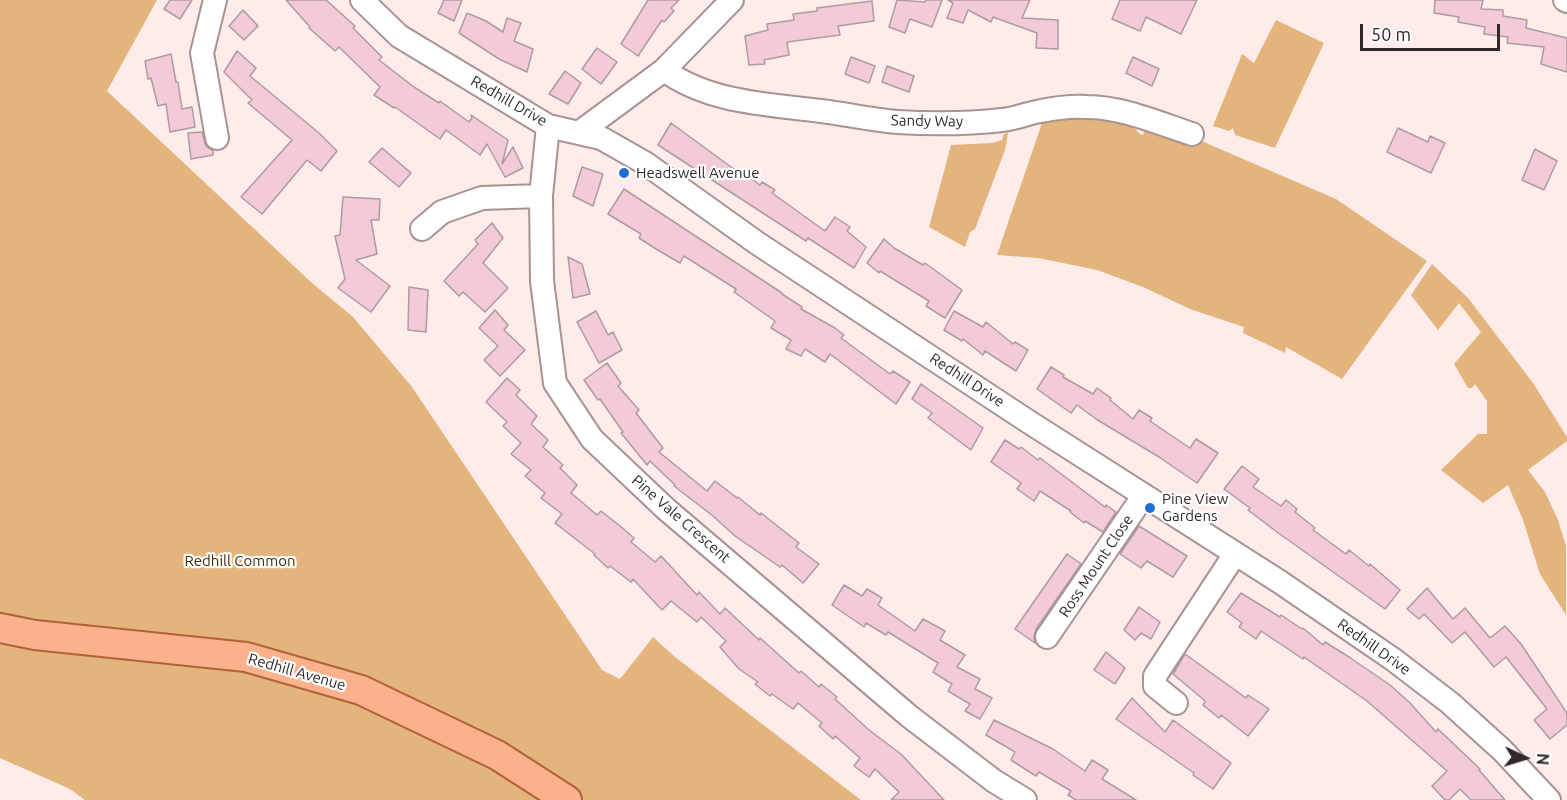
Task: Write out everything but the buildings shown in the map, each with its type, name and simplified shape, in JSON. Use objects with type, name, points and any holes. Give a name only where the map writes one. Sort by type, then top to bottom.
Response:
[{"type":"main road","name":"Redhill Avenue","points":[[0,628],[35,635],[246,657],[361,690],[497,755],[567,800]]},
{"type":"street","points":[[215,0],[202,53],[217,138]]},
{"type":"street","name":"Redhill Drive","points":[[362,0],[399,36],[548,126],[601,138],[645,163],[766,249],[1394,660],[1436,692],[1502,750],[1549,800]]},
{"type":"street","points":[[580,132],[664,70],[732,0]]},
{"type":"street","name":"Sandy Way","points":[[664,70],[697,89],[732,98],[896,122],[957,123],[1004,120],[1042,111],[1086,106],[1113,109],[1192,134]]},
{"type":"street","name":"Pine Vale Crescent","points":[[548,126],[541,196],[542,281],[555,383],[592,440],[666,509],[909,716],[994,782],[1024,800]]},
{"type":"street","points":[[422,229],[442,212],[482,198],[541,196]]},
{"type":"street","name":"Ross Mount Close","points":[[1047,637],[1144,495]]},
{"type":"street","points":[[1176,704],[1155,686],[1155,676],[1235,554]]},
{"type":"green space","name":"Redhill Common","points":[[0,0],[157,0],[107,91],[312,283],[353,317],[412,387],[602,670],[620,679],[653,637],[675,657],[861,800],[85,800],[70,789],[0,758]]},
{"type":"green space","points":[[1276,20],[1324,43],[1275,148],[1235,135],[1233,128],[1229,131],[1213,126],[1242,54],[1254,63]]},
{"type":"green space","points":[[1094,115],[1129,123],[1143,135],[1148,118],[1336,199],[1427,261],[1342,379],[1286,347],[1285,353],[1243,333],[1244,327],[1190,309],[1143,287],[1097,270],[1038,258],[997,255],[1043,120]]},
{"type":"green space","points":[[1008,133],[1005,150],[975,229],[970,232],[965,247],[929,227],[951,145],[992,143],[1002,140],[1004,134]]},
{"type":"green space","points":[[1432,264],[1468,298],[1533,383],[1567,437],[1567,441],[1528,470],[1545,492],[1558,520],[1566,546],[1566,615],[1540,574],[1523,520],[1508,485],[1483,503],[1441,470],[1478,434],[1487,434],[1487,401],[1475,384],[1472,388],[1468,388],[1454,364],[1481,332],[1459,303],[1438,330],[1411,295]]},
{"type":"place","name":"Headswell Avenue","points":[[624,173]]},
{"type":"place","name":"Pine View Gardens","points":[[1150,508]]}]
